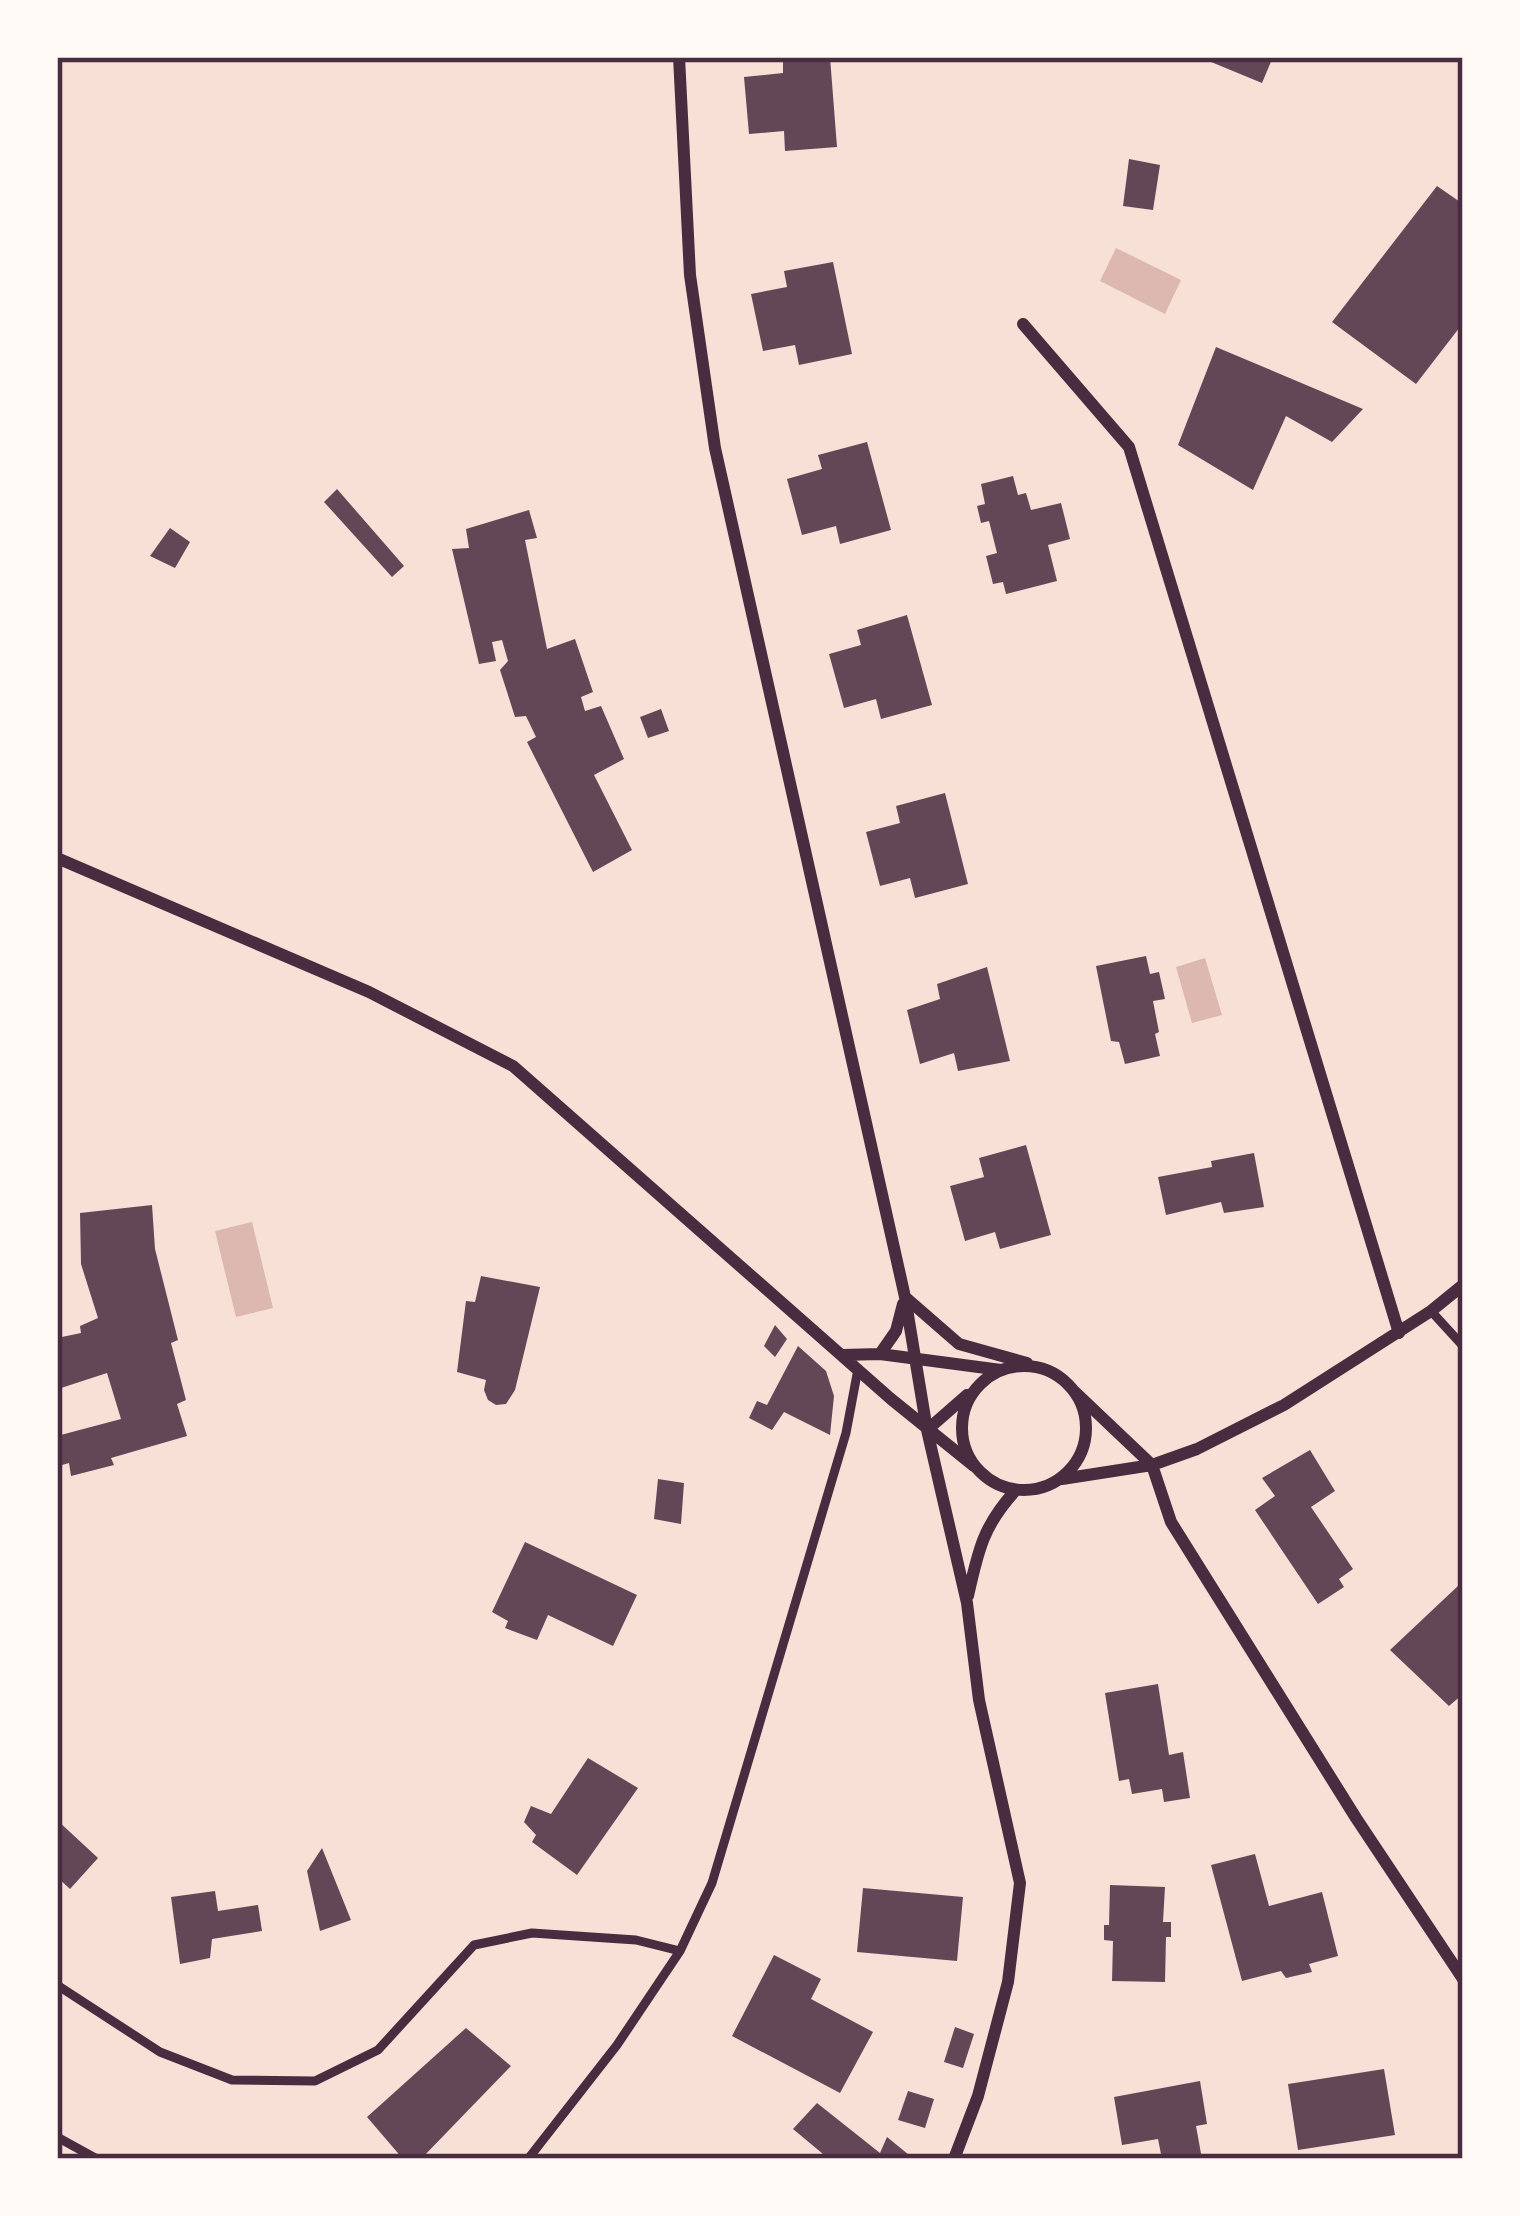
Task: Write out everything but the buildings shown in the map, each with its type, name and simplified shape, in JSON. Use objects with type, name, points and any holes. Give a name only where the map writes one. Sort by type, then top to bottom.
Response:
[{"type":"street","points":[[680,57],[690,275],[716,448],[905,1297],[927,1430],[967,1603],[979,1700],[1020,1883],[1008,1982],[978,2096],[954,2159]]},
{"type":"street","points":[[1023,324],[1129,447],[1399,1333]]},
{"type":"street","points":[[57,858],[369,992],[513,1066],[927,1430],[1000,1486],[1015,1491],[1047,1487],[1075,1465],[1087,1427],[1084,1408],[1074,1391]]},
{"type":"street","points":[[1061,1479],[1152,1465],[1198,1449],[1284,1405],[1431,1312],[1463,1285]]},
{"type":"street","points":[[880,1354],[896,1331],[905,1297]]},
{"type":"street","points":[[905,1297],[959,1344],[1063,1379],[1152,1465],[1171,1522],[1355,1819],[1463,1979]]},
{"type":"street","points":[[842,1355],[880,1354],[1001,1370],[1034,1366]]},
{"type":"street","points":[[927,1430],[1001,1370]]},
{"type":"street","points":[[974,1466],[961,1429],[964,1409],[987,1378]]},
{"type":"street","points":[[967,1603],[985,1533],[1015,1491]]},
{"type":"lane","points":[[1431,1312],[1463,1346]]},
{"type":"lane","points":[[527,2159],[617,2045],[680,1951],[712,1882],[839,1454],[858,1370]]},
{"type":"lane","points":[[57,1984],[160,2052],[232,2080],[315,2081],[378,2050],[474,1945],[532,1933],[636,1940],[680,1951]]},
{"type":"lane","points":[[57,2138],[98,2159]]},
{"type":"shaded area","points":[[1116,248],[1181,280],[1165,314],[1100,281]]},
{"type":"shaded area","points":[[1205,958],[1222,1015],[1192,1023],[1176,967]]},
{"type":"shaded area","points":[[252,1222],[273,1308],[236,1317],[215,1231]]}]
